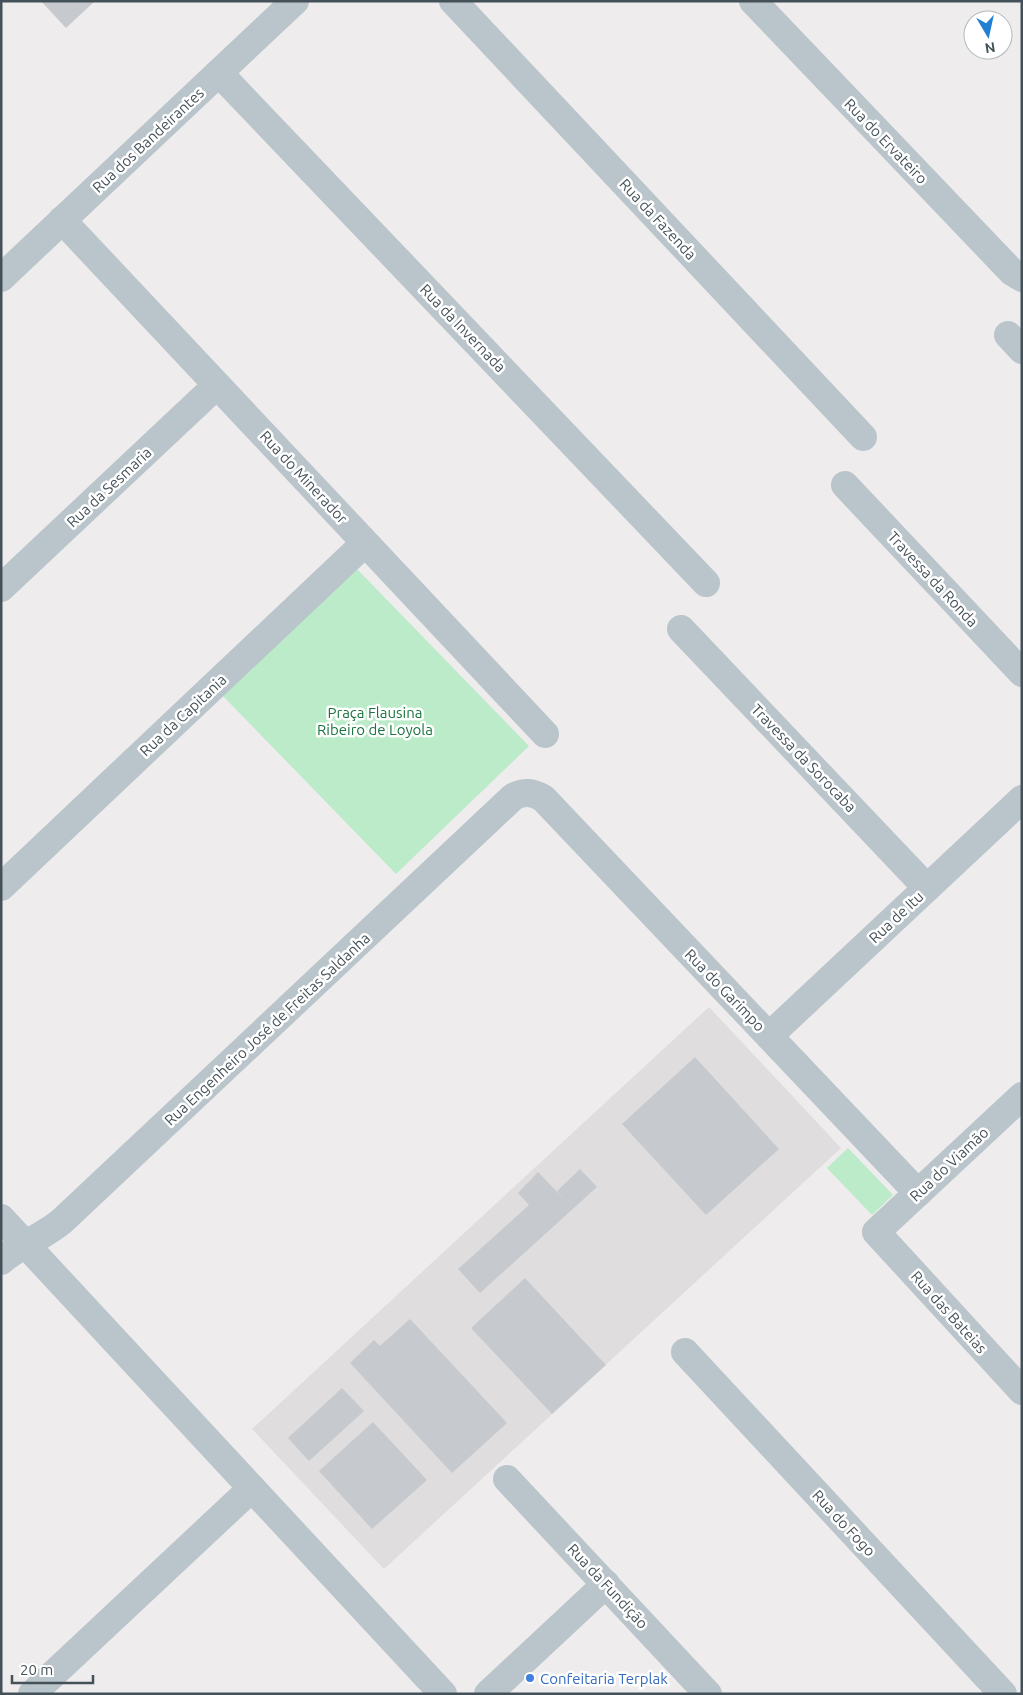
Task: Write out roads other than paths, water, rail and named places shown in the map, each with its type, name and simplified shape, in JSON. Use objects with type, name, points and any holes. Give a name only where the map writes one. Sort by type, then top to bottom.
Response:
[{"type":"street","name":"Rua dos Bandeirantes","points":[[1,278],[295,1]]},
{"type":"street","name":"Rua da Fazenda","points":[[452,1],[863,436]]},
{"type":"street","name":"Rua do Ervateiro","points":[[753,1],[1012,272],[1022,278]]},
{"type":"street","name":"Rua da Invernada","points":[[219,73],[706,583]]},
{"type":"street","name":"Rua do Minerador","points":[[62,220],[545,734]]},
{"type":"street","name":"Rua da Sesmaria","points":[[1,588],[217,385]]},
{"type":"street","name":"Travessa da Ronda","points":[[845,485],[1022,672]]},
{"type":"street","name":"Rua da Capitania","points":[[1,887],[366,544]]},
{"type":"street","name":"Travessa da Sorocaba","points":[[681,629],[927,888]]},
{"type":"street","name":"Rua do Garimpo","points":[[529,792],[543,798],[918,1193]]},
{"type":"street","name":"Rua Engenheiro José de Freitas Saldanha","points":[[1,1261],[10,1253],[41,1237],[62,1222],[513,798],[521,793],[529,792]]},
{"type":"street","name":"Rua de Itu","points":[[769,1036],[1022,799]]},
{"type":"street","name":"Rua do Viamão","points":[[876,1232],[1022,1096]]},
{"type":"street","points":[[1,1218],[443,1694]]},
{"type":"street","name":"Rua das Bateias","points":[[876,1232],[1022,1391]]},
{"type":"street","name":"Rua do Fogo","points":[[685,1352],[1003,1694]]},
{"type":"street","name":"Rua da Fundição","points":[[508,1479],[708,1694]]},
{"type":"street","points":[[32,1694],[252,1488]]},
{"type":"street","points":[[488,1694],[606,1584]]},
{"type":"place","name":"Confeitaria Terplak","points":[[530,1678]]},
{"type":"park label","name":"Praça Flausina Ribeiro de Loyola","points":[[375,720]]}]
